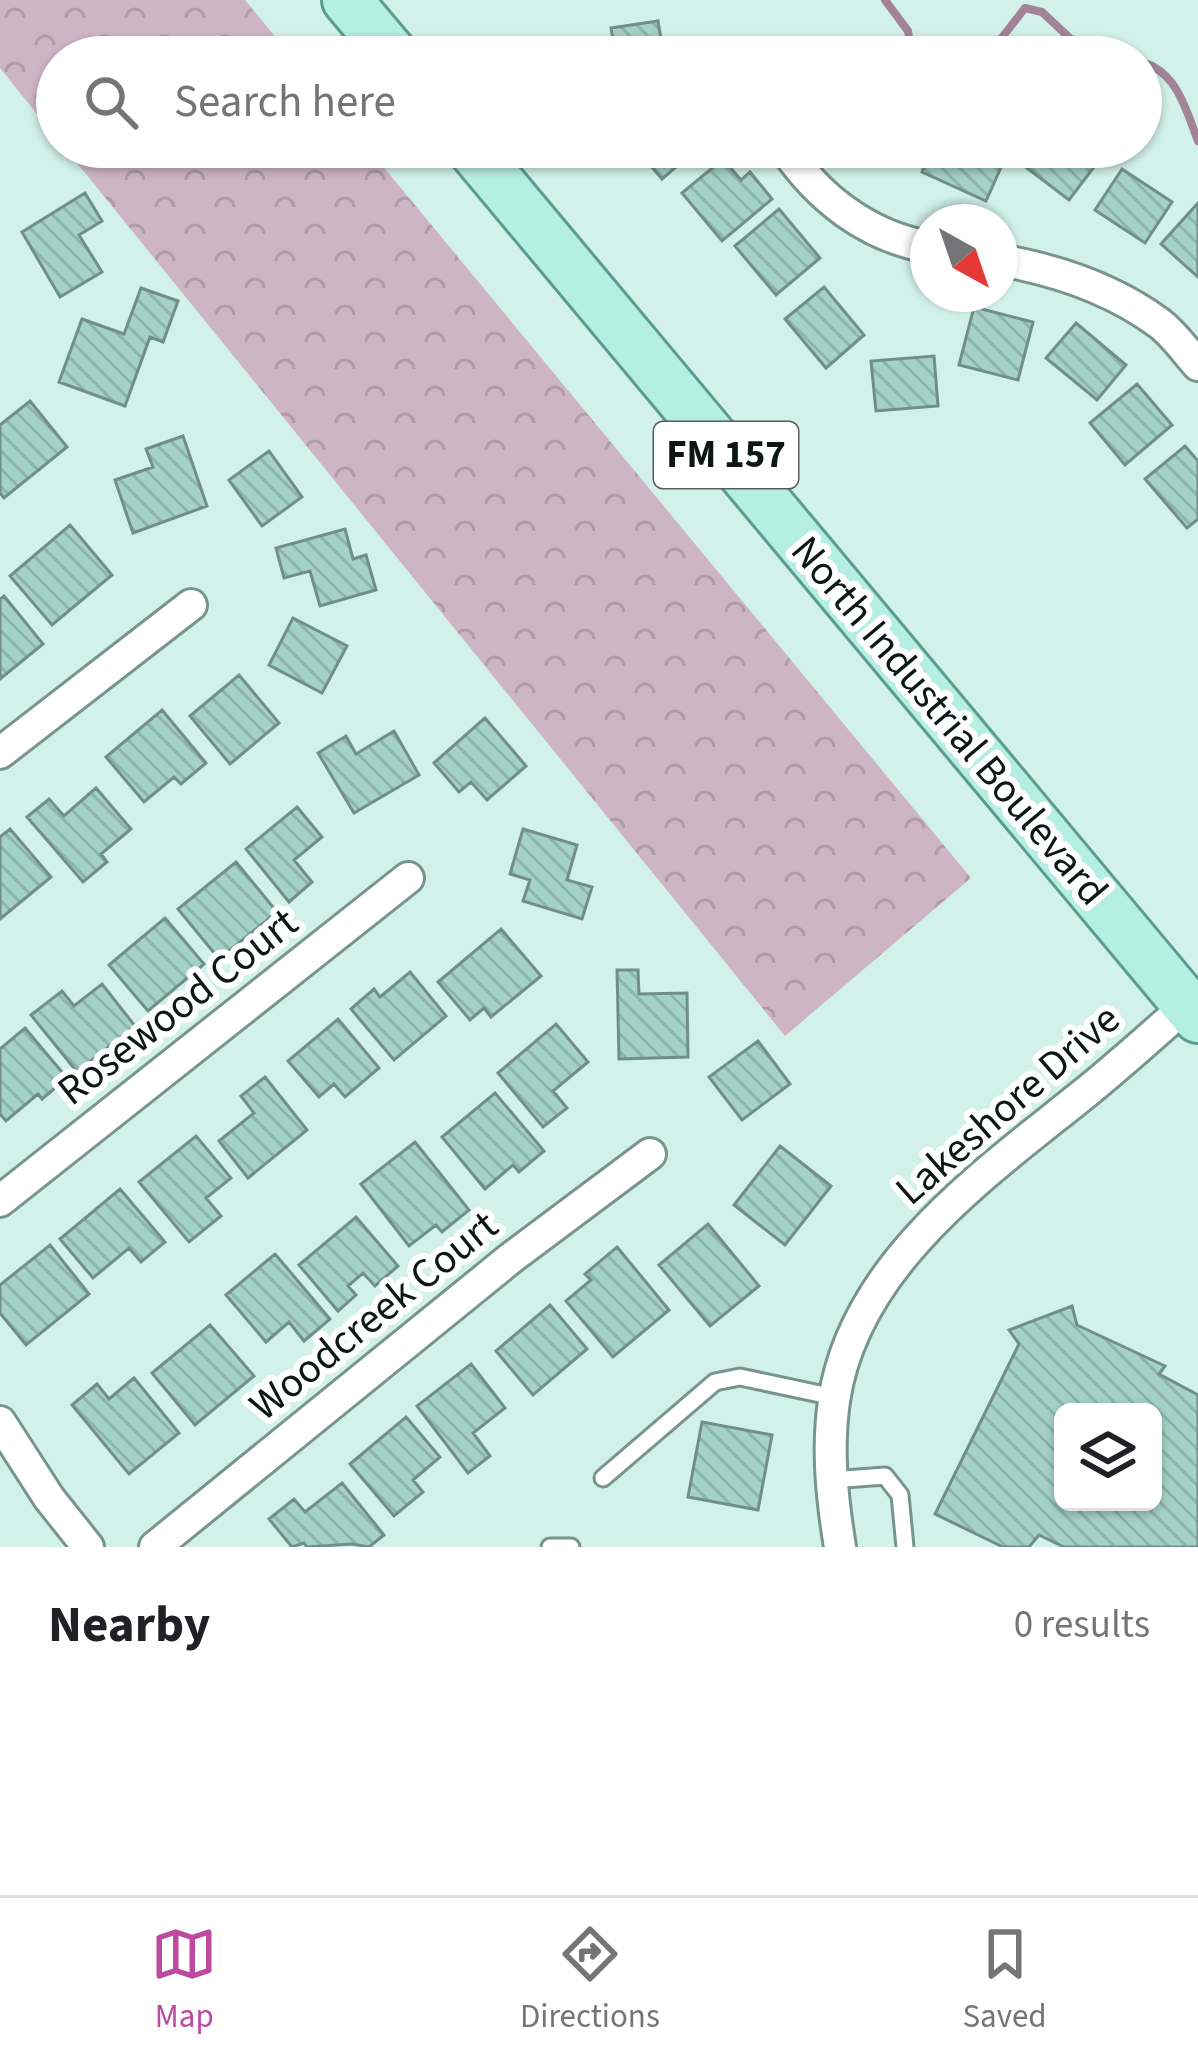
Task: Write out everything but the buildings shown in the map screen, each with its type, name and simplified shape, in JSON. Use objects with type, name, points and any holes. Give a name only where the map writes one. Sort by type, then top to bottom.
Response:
[{"type":"main road","points":[[347,0],[377,36]]},
{"type":"main road","name":"North Industrial Boulevard","points":[[488,168],[1192,1012]]},
{"type":"street","points":[[803,168],[840,210],[879,232],[910,241]]},
{"type":"street","points":[[1018,263],[1052,269],[1161,324],[1198,365]]},
{"type":"street","points":[[0,753],[191,604]]},
{"type":"street","name":"Rosewood Court","points":[[0,1202],[408,878]]},
{"type":"street","name":"Lakeshore Drive","points":[[840,1547],[831,1480],[834,1397],[844,1360],[869,1307],[909,1248],[973,1183],[1192,1012]]},
{"type":"street","name":"Woodcreek Court","points":[[154,1547],[511,1258],[650,1154]]},
{"type":"street","points":[[0,1422],[49,1498],[88,1547]]},
{"type":"lane","points":[[603,1478],[715,1382],[740,1377],[834,1397]]},
{"type":"lane","points":[[831,1480],[885,1476],[900,1495],[905,1547]]},
{"type":"lane","points":[[550,1547],[571,1547]]},
{"type":"green space","points":[[0,0],[245,0],[275,36],[36,36],[36,113],[0,68]]},
{"type":"green space","points":[[81,168],[384,168],[971,878],[785,1036]]},
{"type":"waterway","points":[[885,0],[909,36]]},
{"type":"waterway","points":[[1003,36],[1025,8],[1042,12],[1068,36]]},
{"type":"waterway","points":[[1162,73],[1184,105],[1198,141]]}]
